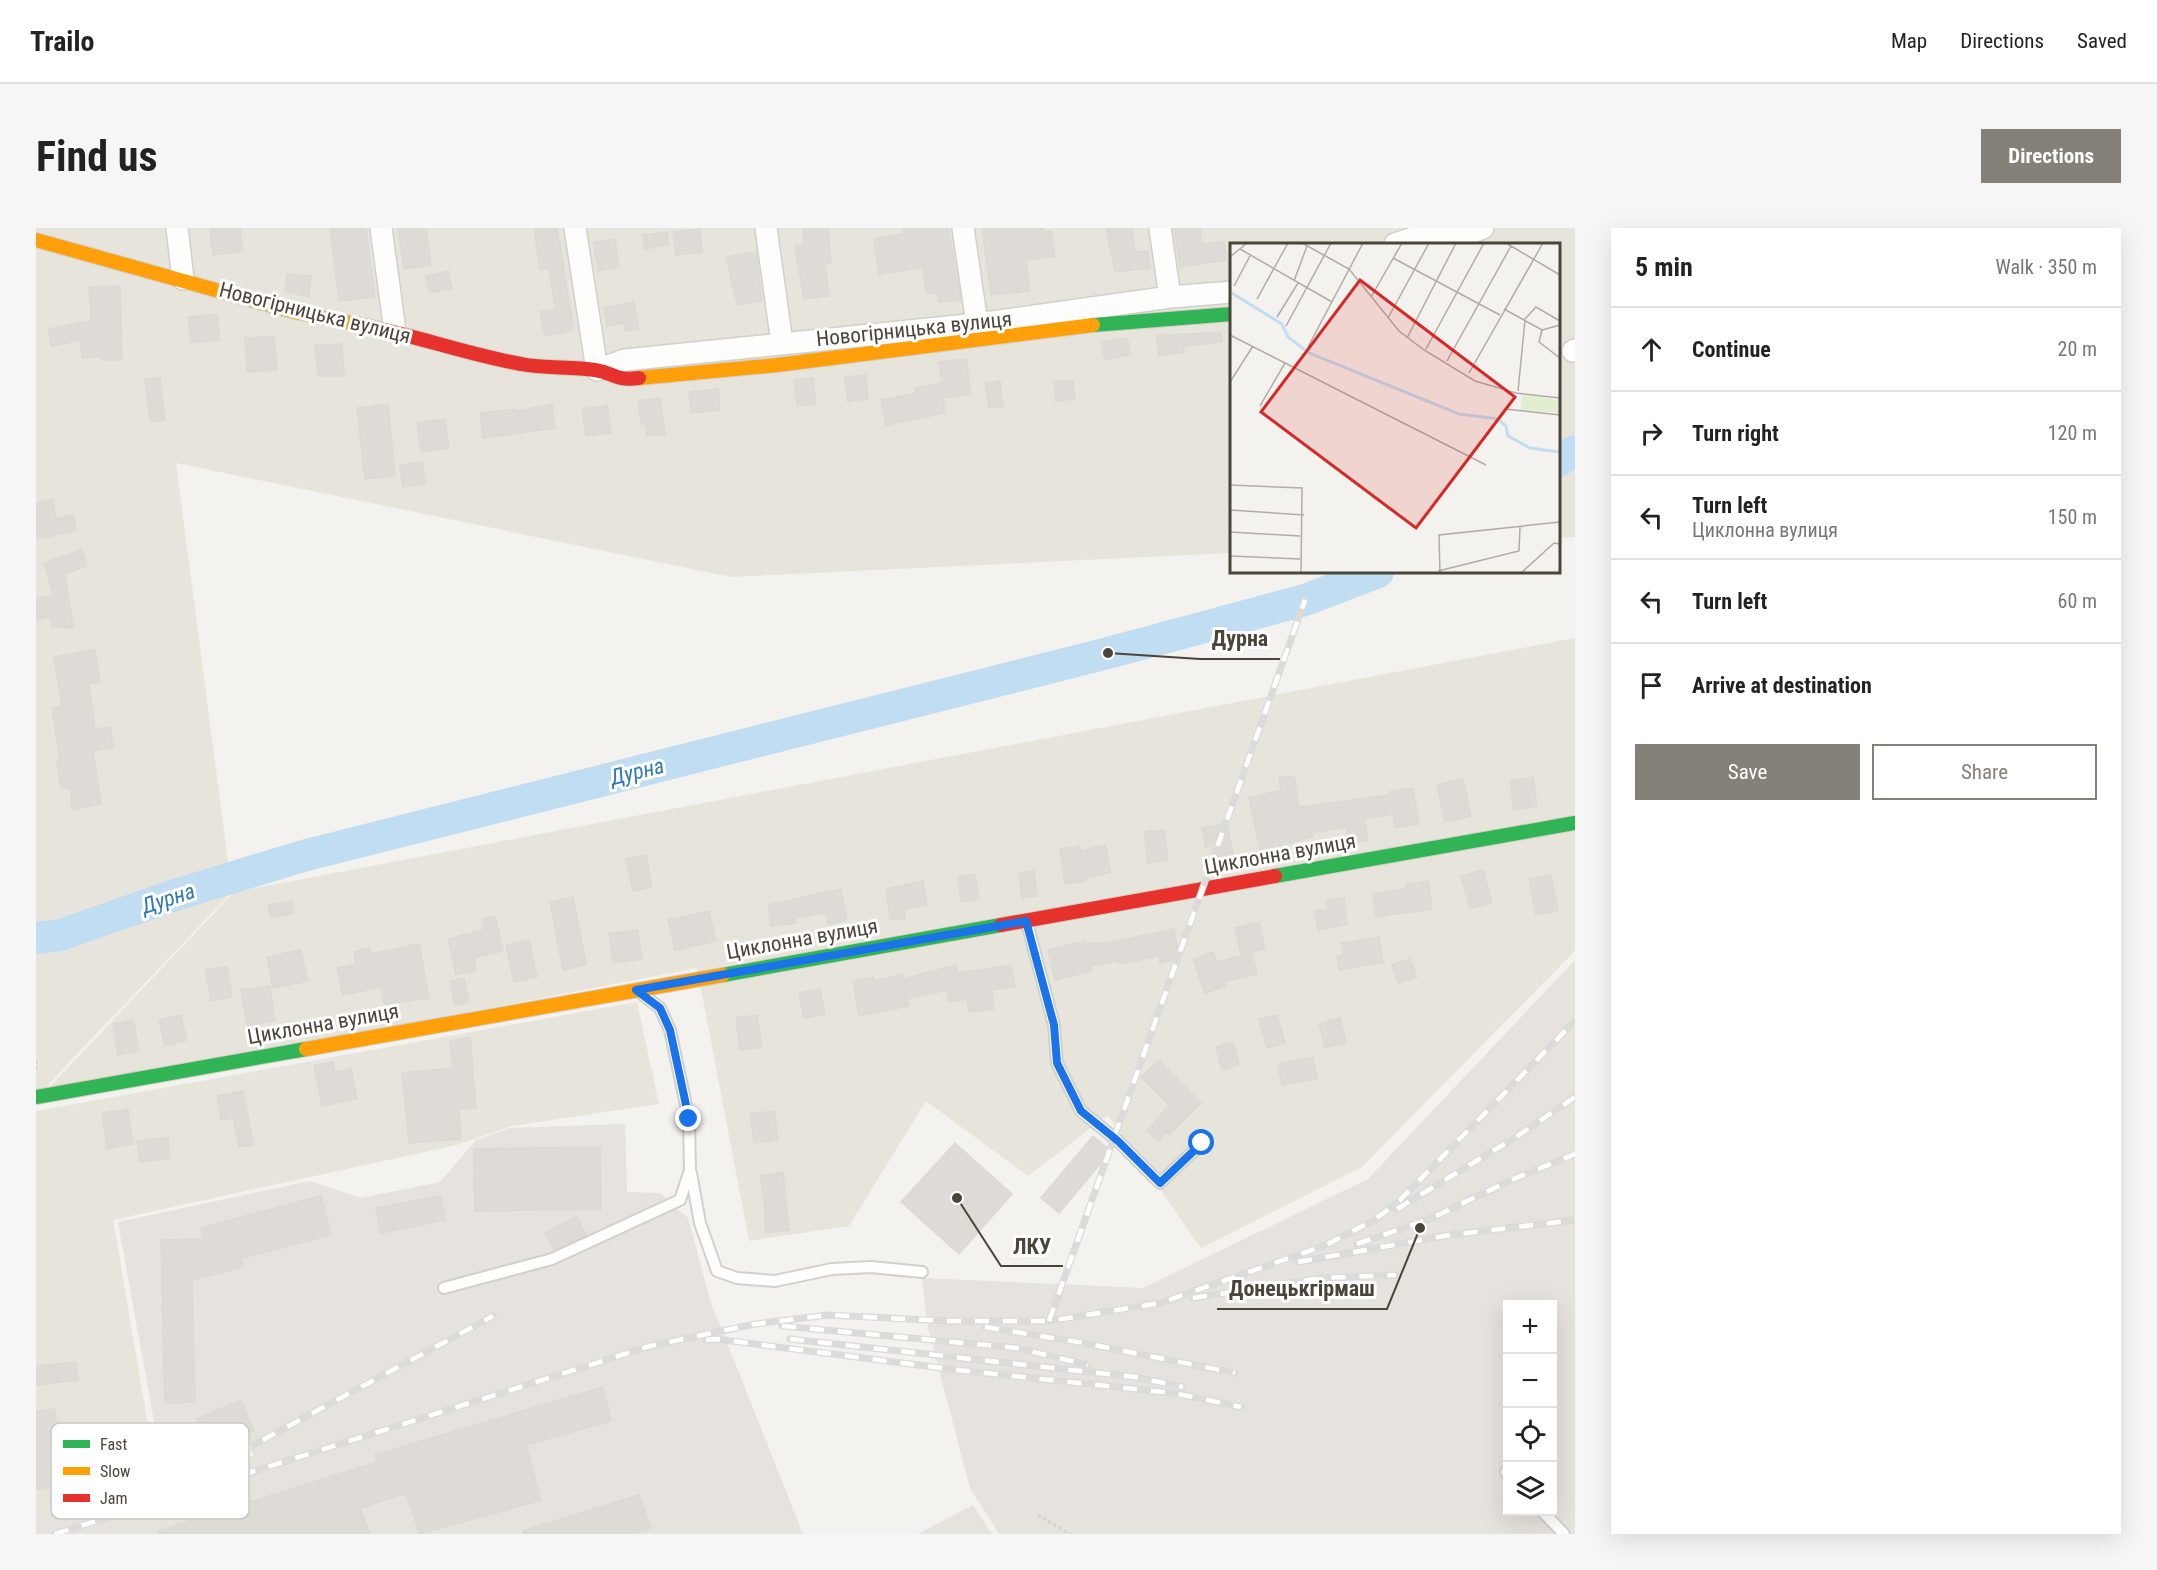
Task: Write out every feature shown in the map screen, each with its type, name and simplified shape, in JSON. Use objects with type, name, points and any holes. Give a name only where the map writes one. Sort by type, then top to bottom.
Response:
[{"type":"street","points":[[177,228],[183,279]]},
{"type":"street","points":[[381,228],[395,331]]},
{"type":"street","points":[[575,228],[597,370]]},
{"type":"street","points":[[766,228],[782,343]]},
{"type":"street","points":[[963,228],[976,324]]},
{"type":"street","points":[[1160,228],[1170,297]]},
{"type":"street","points":[[1398,243],[1443,228]]},
{"type":"street","points":[[1445,243],[1483,228]]},
{"type":"street","name":"Новогірницька вулиця","points":[[36,240],[295,312],[395,331],[461,352],[524,365],[597,370],[621,380],[777,365],[1127,321],[1230,314]]},
{"type":"street","name":"Новогірницька вулиця","points":[[597,370],[625,360],[976,324],[1170,297],[1230,292]]},
{"type":"street","name":"Циклонна вулиця","points":[[36,1097],[1575,824]]},
{"type":"lane","points":[[1026,921],[1054,1025],[1057,1063],[1081,1111],[1118,1141],[1160,1183],[1202,1143]]},
{"type":"lane","points":[[636,990],[660,1008],[670,1030],[689,1119],[690,1170],[700,1223],[717,1271],[737,1278],[775,1281],[832,1269],[871,1267],[922,1272]]},
{"type":"lane","points":[[444,1288],[552,1259],[642,1220],[680,1200],[690,1170]]},
{"type":"lane","points":[[1547,1516],[1564,1534]]},
{"type":"path","points":[[1038,1515],[1070,1534]]},
{"type":"shaded area","points":[[36,228],[1575,228],[1575,537],[1560,538],[1560,243],[1230,243],[1230,553],[731,577],[176,463],[232,892],[36,1097]]},
{"type":"shaded area","points":[[1575,638],[1575,951],[1362,1167],[1201,1248],[1108,1115],[1028,1176],[926,1101],[849,1226],[749,1241],[697,968],[43,1094],[234,892]]},
{"type":"shaded area","points":[[1575,960],[1575,1534],[999,1534],[970,1488],[928,1328],[922,1278],[1143,1288],[1368,1179]]},
{"type":"shaded area","points":[[637,1002],[659,1104],[512,1126],[457,1145],[113,1220],[148,1423],[51,1423],[51,1513],[36,1518],[36,1111]]},
{"type":"shaded area","points":[[625,1124],[627,1192],[660,1193],[688,1218],[710,1300],[803,1534],[36,1534],[36,1518],[51,1513],[51,1519],[249,1519],[249,1457],[254,1456],[249,1448],[249,1423],[154,1423],[118,1222],[310,1181],[361,1198],[440,1182],[476,1140],[510,1128]]},
{"type":"shaded area","points":[[973,1505],[992,1534],[918,1534]]},
{"type":"building","points":[[210,228],[240,228],[243,251],[213,255]]},
{"type":"building","points":[[330,228],[366,228],[375,297],[339,301]]},
{"type":"building","points":[[398,228],[426,228],[431,265],[404,269]]},
{"type":"building","points":[[534,228],[557,228],[574,330],[545,336],[540,312],[555,309],[549,269],[540,270]]},
{"type":"building","points":[[803,228],[828,228],[831,263],[825,264],[829,296],[804,299],[795,246],[804,245]]},
{"type":"building","points":[[903,228],[948,228],[961,300],[939,302],[938,293],[926,294],[923,268],[879,274],[874,239],[904,234]]},
{"type":"building","points":[[982,228],[1044,228],[1044,232],[1051,231],[1055,256],[1026,260],[1030,291],[991,295]]},
{"type":"building","points":[[1106,228],[1132,228],[1135,252],[1148,251],[1150,268],[1115,272]]},
{"type":"building","points":[[1174,228],[1200,228],[1202,244],[1224,241],[1227,260],[1180,267]]},
{"type":"building","points":[[700,229],[702,252],[676,255],[673,232]]},
{"type":"building","points":[[667,232],[669,245],[645,249],[643,235]]},
{"type":"building","points":[[615,239],[619,267],[598,271],[593,242]]},
{"type":"building","points":[[756,252],[762,301],[737,305],[726,257]]},
{"type":"building","points":[[448,271],[452,288],[430,293],[426,276]]},
{"type":"building","points":[[287,274],[311,276],[309,297],[285,291]]},
{"type":"building","points":[[120,286],[122,360],[101,360],[101,356],[82,358],[80,340],[51,346],[48,329],[91,321],[89,287]]},
{"type":"building","points":[[634,302],[639,329],[625,331],[624,323],[607,326],[604,307]]},
{"type":"building","points":[[217,314],[220,340],[191,343],[188,317]]},
{"type":"building","points":[[1221,332],[1222,341],[1183,347],[1184,352],[1159,356],[1156,336]]},
{"type":"building","points":[[274,336],[277,370],[247,372],[245,338]]},
{"type":"building","points":[[1127,338],[1131,354],[1105,360],[1101,342]]},
{"type":"building","points":[[342,344],[344,376],[318,376],[315,345]]},
{"type":"building","points":[[966,359],[971,394],[943,398],[945,413],[886,425],[881,400],[916,393],[915,388],[942,383],[939,362]]},
{"type":"building","points":[[866,375],[868,399],[847,401],[845,377]]},
{"type":"building","points":[[160,378],[165,420],[150,422],[145,379]]},
{"type":"building","points":[[813,378],[816,404],[797,406],[794,380]]},
{"type":"building","points":[[1073,380],[1075,399],[1056,401],[1054,382]]},
{"type":"building","points":[[1000,381],[1003,406],[989,408],[985,383]]},
{"type":"building","points":[[718,389],[720,410],[691,413],[689,392]]},
{"type":"building","points":[[660,398],[665,434],[647,436],[645,424],[641,424],[638,401]]},
{"type":"building","points":[[388,404],[395,476],[365,479],[357,408]]},
{"type":"building","points":[[552,404],[555,428],[483,438],[480,413],[516,409],[517,411]]},
{"type":"building","points":[[607,405],[611,433],[586,436],[582,409]]},
{"type":"building","points":[[445,419],[449,448],[421,452],[417,423]]},
{"type":"building","points":[[422,462],[425,484],[403,487],[400,465]]},
{"type":"building","points":[[53,499],[56,519],[73,515],[76,531],[36,539],[36,503]]},
{"type":"building","points":[[82,550],[87,566],[65,574],[73,628],[52,627],[50,617],[36,620],[36,598],[54,596],[44,563]]},
{"type":"building","points":[[95,649],[100,682],[89,684],[95,729],[110,727],[113,748],[93,751],[101,804],[72,810],[70,788],[61,788],[57,761],[60,761],[52,708],[62,706],[54,657]]},
{"type":"building","points":[[1294,776],[1299,807],[1389,795],[1389,792],[1413,788],[1419,824],[1395,828],[1393,814],[1365,819],[1368,840],[1348,843],[1346,827],[1312,833],[1313,837],[1283,845],[1285,854],[1262,859],[1249,797],[1281,791],[1279,778]]},
{"type":"building","points":[[1533,777],[1537,806],[1514,810],[1510,781]]},
{"type":"building","points":[[1463,779],[1471,816],[1445,822],[1437,785]]},
{"type":"building","points":[[1227,823],[1234,859],[1218,862],[1215,845],[1206,847],[1202,828]]},
{"type":"building","points":[[1164,830],[1168,860],[1148,863],[1144,832]]},
{"type":"building","points":[[1105,845],[1111,872],[1085,878],[1085,881],[1065,884],[1060,849],[1080,846],[1081,851]]},
{"type":"building","points":[[646,855],[652,887],[633,891],[626,859]]},
{"type":"building","points":[[1483,870],[1492,903],[1470,909],[1461,876]]},
{"type":"building","points":[[1034,871],[1037,896],[1022,898],[1019,873]]},
{"type":"building","points":[[975,874],[979,899],[961,902],[958,877]]},
{"type":"building","points":[[1551,875],[1558,911],[1536,915],[1529,879]]},
{"type":"building","points":[[923,881],[927,905],[904,909],[905,918],[890,920],[886,889]]},
{"type":"building","points":[[1428,881],[1432,909],[1376,917],[1373,894],[1406,889],[1406,884]]},
{"type":"building","points":[[841,889],[847,920],[828,924],[826,913],[795,918],[796,923],[771,926],[768,905]]},
{"type":"building","points":[[573,897],[586,965],[563,970],[550,902]]},
{"type":"building","points":[[1344,898],[1347,925],[1318,930],[1315,911],[1328,909],[1327,900]]},
{"type":"building","points":[[292,901],[294,914],[270,918],[268,905]]},
{"type":"building","points":[[709,911],[716,941],[675,950],[668,920]]},
{"type":"building","points":[[495,916],[503,951],[474,958],[476,970],[456,975],[448,939],[484,930],[482,919]]},
{"type":"building","points":[[1259,922],[1265,949],[1241,955],[1235,928]]},
{"type":"building","points":[[1174,929],[1180,959],[1160,963],[1159,956],[1120,964],[1119,961],[1091,966],[1092,971],[1055,980],[1048,950],[1085,941],[1085,944],[1111,942]]},
{"type":"building","points":[[637,930],[642,959],[613,963],[609,934]]},
{"type":"building","points":[[1379,937],[1383,962],[1339,970],[1337,956],[1344,955],[1341,943]]},
{"type":"building","points":[[529,940],[537,977],[514,982],[506,945]]},
{"type":"building","points":[[419,944],[429,998],[384,1004],[381,987],[343,995],[337,968],[356,964],[354,952],[370,948],[371,954]]},
{"type":"building","points":[[301,950],[308,981],[273,988],[267,957]]},
{"type":"building","points":[[1213,952],[1217,962],[1252,953],[1257,974],[1224,982],[1225,986],[1205,993],[1193,959]]},
{"type":"building","points":[[1410,959],[1417,977],[1398,983],[1392,965]]},
{"type":"building","points":[[956,965],[958,973],[1011,965],[1015,986],[992,990],[994,1009],[969,1012],[967,999],[949,1002],[947,990],[907,999],[909,1006],[859,1016],[853,981],[873,977],[874,981],[903,974],[903,979]]},
{"type":"building","points":[[227,967],[232,997],[211,1001],[205,970]]},
{"type":"building","points":[[464,978],[469,1002],[455,1005],[450,981]]},
{"type":"building","points":[[270,986],[275,1021],[247,1026],[241,990]]},
{"type":"building","points":[[820,989],[825,1014],[804,1018],[799,993]]},
{"type":"building","points":[[181,1015],[187,1040],[165,1046],[159,1020]]},
{"type":"building","points":[[757,1015],[762,1047],[740,1050],[736,1018]]},
{"type":"building","points":[[1277,1015],[1285,1043],[1267,1048],[1259,1019]]},
{"type":"building","points":[[1340,1018],[1346,1043],[1325,1048],[1319,1024]]},
{"type":"building","points":[[133,1020],[139,1051],[118,1055],[113,1024]]},
{"type":"building","points":[[470,1037],[476,1108],[459,1109],[461,1139],[409,1143],[402,1073],[453,1068],[450,1041]]},
{"type":"building","points":[[1233,1042],[1239,1065],[1222,1070],[1216,1047]]},
{"type":"building","points":[[1313,1057],[1317,1079],[1282,1085],[1278,1064]]},
{"type":"building","points":[[1159,1060],[1201,1103],[1169,1135],[1166,1132],[1159,1141],[1147,1131],[1169,1105],[1141,1077]]},
{"type":"building","points":[[333,1062],[335,1072],[351,1069],[357,1099],[322,1106],[314,1065]]},
{"type":"building","points":[[243,1091],[254,1145],[239,1147],[233,1118],[221,1120],[217,1096]]},
{"type":"building","points":[[128,1109],[133,1144],[107,1149],[102,1113]]},
{"type":"building","points":[[774,1111],[778,1140],[754,1143],[750,1114]]},
{"type":"building","points":[[1093,1136],[1111,1151],[1059,1213],[1041,1198]]},
{"type":"building","points":[[168,1137],[170,1158],[140,1162],[137,1141]]},
{"type":"building","points":[[955,1143],[1012,1194],[959,1254],[901,1202]]},
{"type":"building","points":[[600,1147],[601,1209],[475,1211],[474,1149]]},
{"type":"building","points":[[783,1172],[789,1230],[766,1233],[764,1214],[766,1214],[760,1176]]},
{"type":"building","points":[[321,1196],[331,1235],[241,1258],[243,1267],[192,1280],[195,1402],[165,1403],[161,1240],[204,1239],[201,1228]]},
{"type":"building","points":[[441,1196],[445,1220],[381,1233],[376,1208]]},
{"type":"building","points":[[576,1216],[586,1235],[554,1250],[545,1233]]},
{"type":"building","points":[[76,1362],[78,1380],[36,1385],[36,1366]]},
{"type":"building","points":[[603,1387],[611,1421],[526,1445],[541,1500],[420,1534],[406,1493],[360,1508],[370,1534],[159,1534],[158,1531],[196,1519],[249,1519],[249,1502],[377,1462],[375,1455]]},
{"type":"building","points":[[241,1400],[254,1431],[249,1433],[249,1423],[199,1423],[197,1419]]},
{"type":"building","points":[[55,1409],[56,1423],[51,1423],[51,1487],[36,1489],[36,1411]]},
{"type":"building","points":[[639,1495],[651,1528],[631,1534],[523,1534],[523,1531]]},
{"type":"waterway","name":"Дурна","points":[[1560,460],[1575,451]]},
{"type":"waterway","name":"Дурна","points":[[36,938],[60,935],[172,896],[303,856],[1108,653],[1305,600],[1375,573]]},
{"type":"railway","points":[[1049,1321],[1305,600]]},
{"type":"railway","points":[[249,1473],[650,1346],[755,1324],[828,1315],[947,1321],[1049,1321],[1160,1303],[1326,1245],[1374,1220],[1398,1202],[1575,1021]]},
{"type":"railway","points":[[1397,1209],[1516,1137],[1575,1097]]},
{"type":"railway","points":[[1357,1244],[1432,1218],[1511,1180],[1575,1154]]},
{"type":"railway","points":[[1298,1262],[1450,1235],[1575,1220]]},
{"type":"railway","points":[[1193,1298],[1322,1278],[1396,1275]]},
{"type":"railway","points":[[249,1447],[493,1316]]},
{"type":"railway","points":[[782,1326],[1017,1348],[1088,1365]]},
{"type":"railway","points":[[985,1327],[1084,1343],[1235,1373]]},
{"type":"railway","points":[[706,1340],[716,1339],[957,1370],[1173,1393],[1241,1407]]},
{"type":"railway","points":[[790,1339],[1135,1377],[1183,1387]]},
{"type":"railway","points":[[55,1534],[102,1519]]},
{"type":"traffic: fast","points":[[1093,325],[1230,314]]},
{"type":"traffic: fast","points":[[1275,876],[1575,823]]},
{"type":"traffic: fast","points":[[723,975],[1001,925]]},
{"type":"traffic: fast","points":[[36,1097],[306,1049]]},
{"type":"traffic: slow","points":[[36,240],[295,312],[356,324]]},
{"type":"traffic: slow","points":[[639,378],[777,365],[1093,325]]},
{"type":"traffic: slow","points":[[306,1049],[723,975]]},
{"type":"traffic: jam","points":[[356,324],[521,364],[586,369],[602,371],[619,378],[639,378]]},
{"type":"traffic: jam","points":[[1001,925],[1275,876]]},
{"type":"place","name":"Дурна","points":[[1108,653]]},
{"type":"place","name":"ЛКУ","points":[[957,1198]]},
{"type":"place","name":"Донецькгірмаш","points":[[1420,1228]]},
{"type":"route","points":[[689,1119],[670,1030],[660,1008],[636,990],[1026,921],[1054,1025],[1057,1063],[1081,1111],[1118,1141],[1160,1183],[1202,1143]]}]
